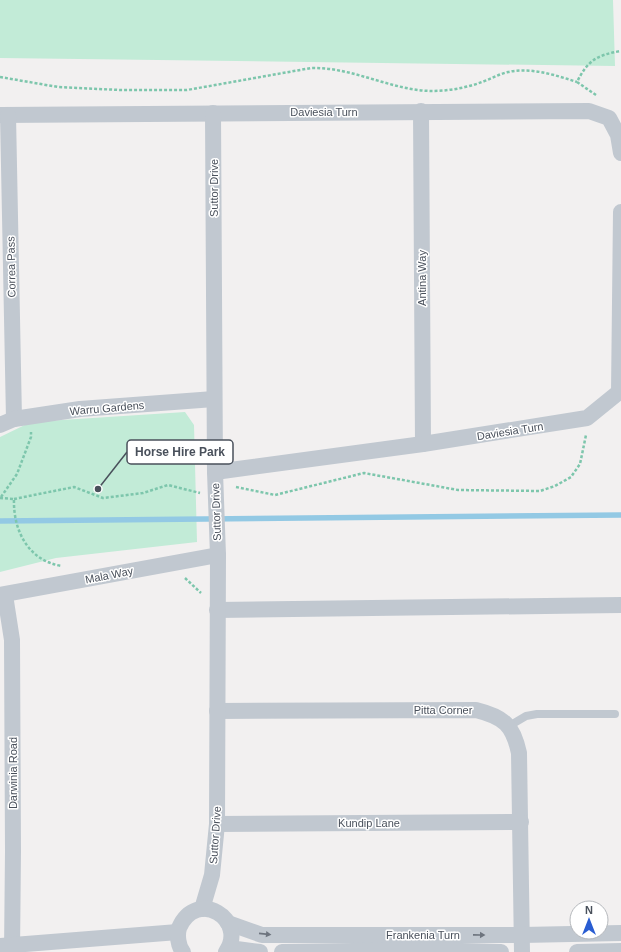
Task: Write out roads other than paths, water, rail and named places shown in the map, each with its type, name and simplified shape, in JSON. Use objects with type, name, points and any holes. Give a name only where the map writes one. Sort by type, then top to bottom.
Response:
[{"type":"street","name":"Antina Way","points":[[421,111],[423,444]]},
{"type":"street","name":"Daviesia Turn","points":[[4,115],[589,111],[609,118],[618,135],[621,153]]},
{"type":"street","name":"Suttor Drive","points":[[202,909],[212,875],[217,824],[217,533],[222,492],[215,472],[213,113]]},
{"type":"street","name":"Correa Pass","points":[[4,115],[7,422]]},
{"type":"street","name":"Daviesia Turn","points":[[215,472],[423,444],[587,418],[619,392],[621,212]]},
{"type":"street","name":"Warru Gardens","points":[[7,422],[80,409],[214,399]]},
{"type":"street","name":"Mala Way","points":[[2,595],[218,555]]},
{"type":"street","name":"Darwinia Road","points":[[2,595],[12,640],[13,851],[8,948]]},
{"type":"street","points":[[217,610],[621,605]]},
{"type":"street","name":"Pitta Corner","points":[[217,711],[476,710],[493,714],[507,723],[516,738],[519,753],[522,952]]},
{"type":"street","name":"Kundip Lane","points":[[217,824],[521,822]]},
{"type":"street","points":[[183,952],[180,948],[178,932],[184,918],[190,912],[202,909]]},
{"type":"street","name":"Frankenia Turn","points":[[202,909],[217,912],[228,923],[262,935],[423,945],[501,952]]},
{"type":"street","points":[[228,923],[231,933],[227,950],[260,952]]},
{"type":"street","points":[[8,948],[178,932]]},
{"type":"street","name":"Frankenia Turn","points":[[282,952],[423,945],[522,935],[621,933]]},
{"type":"street","points":[[576,952],[621,952]]},
{"type":"lane","points":[[508,726],[526,716],[537,714],[615,714]]},
{"type":"waterway","points":[[0,521],[621,515]]},
{"type":"place","name":"Horse Hire Park","points":[[98,489]]}]
